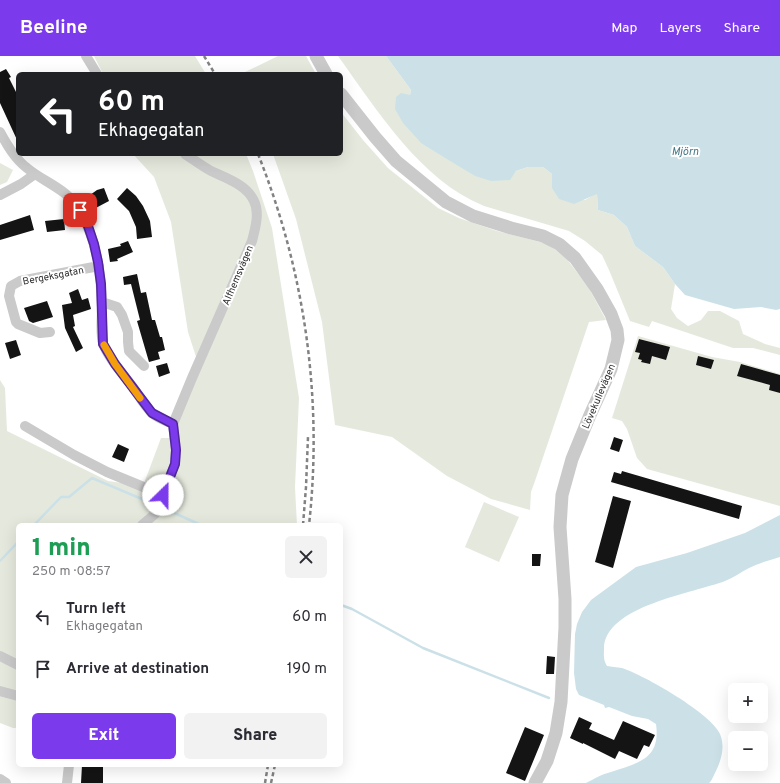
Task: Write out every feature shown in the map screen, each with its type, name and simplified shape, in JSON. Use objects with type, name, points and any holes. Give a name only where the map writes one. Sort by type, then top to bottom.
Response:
[{"type":"street","points":[[86,56],[96,72]]},
{"type":"street","points":[[316,56],[325,72]]},
{"type":"street","name":"Lövekullevägen","points":[[343,97],[396,161],[446,202],[473,216],[543,236],[559,244],[575,258],[597,289],[611,314],[617,330],[618,340],[611,369],[572,459],[562,494],[560,527],[565,599],[565,627],[561,702],[556,733],[547,761],[536,783]]},
{"type":"street","points":[[0,132],[19,161],[35,174],[65,192],[80,210],[88,226],[99,266],[103,344],[152,413],[173,424],[176,450],[175,464],[155,514],[144,523]]},
{"type":"street","name":"Alfhemsvägen","points":[[173,424],[252,241],[256,224],[257,210],[255,201],[249,193],[239,185],[210,170],[188,156]]},
{"type":"street","points":[[0,194],[21,184],[35,174]]},
{"type":"street","name":"Bergeksgatan","points":[[50,332],[40,333],[16,322],[9,296],[11,286],[20,281],[99,266]]},
{"type":"street","points":[[102,302],[117,307],[122,314],[128,332],[129,351],[144,366]]},
{"type":"street","points":[[25,426],[74,455],[163,495]]},
{"type":"street","points":[[0,658],[16,664]]},
{"type":"street","points":[[0,690],[16,695]]},
{"type":"street","points":[[67,783],[69,767]]},
{"type":"street","points":[[0,779],[6,783]]},
{"type":"shaded area","points":[[94,56],[195,56],[205,72],[102,72]]},
{"type":"shaded area","points":[[278,56],[306,56],[315,72],[245,72]]},
{"type":"shaded area","points":[[338,56],[386,56],[411,90],[410,95],[422,144],[446,158],[509,180],[516,171],[528,167],[543,167],[552,174],[552,188],[585,200],[597,193],[598,210],[614,215],[627,227],[635,246],[663,267],[675,284],[671,309],[677,318],[688,326],[701,320],[708,311],[720,311],[739,321],[743,334],[765,344],[780,348],[780,355],[753,348],[733,348],[652,321],[649,327],[630,321],[602,255],[585,241],[569,231],[484,206],[461,194],[440,179],[402,142],[368,99]]},
{"type":"shaded area","points":[[343,115],[388,168],[438,208],[459,218],[497,231],[548,244],[566,258],[589,288],[606,320],[589,322],[531,492],[530,510],[491,499],[447,476],[392,437],[335,425],[322,322],[296,219],[274,156],[343,156]]},
{"type":"shaded area","points":[[135,156],[247,156],[272,228],[299,398],[295,487],[297,523],[16,523],[16,728],[13,728],[0,723],[0,380],[5,388],[7,431],[108,481],[143,486],[161,438],[172,438],[200,369],[188,332],[171,222],[154,177]]},
{"type":"shaded area","points":[[0,163],[13,170],[7,182],[0,185]]},
{"type":"shaded area","points":[[638,336],[712,357],[740,362],[780,374],[780,506],[647,469],[637,458],[627,429],[622,421],[612,418]]},
{"type":"shaded area","points":[[484,502],[519,517],[499,562],[465,547]]},
{"type":"water","name":"Mjörn","points":[[386,56],[780,56],[780,309],[776,310],[761,307],[734,309],[685,295],[663,267],[635,246],[627,227],[614,215],[598,210],[597,194],[574,204],[559,199],[552,188],[552,174],[543,167],[528,167],[516,171],[510,180],[491,181],[475,176],[422,144],[403,123],[395,109],[396,97],[401,93],[410,95],[411,90]]},
{"type":"water","points":[[780,515],[780,557],[753,566],[725,581],[673,596],[634,612],[619,622],[608,634],[604,649],[604,660],[607,666],[622,668],[645,678],[691,706],[714,726],[720,734],[723,747],[721,759],[711,781],[709,783],[586,783],[604,774],[630,766],[646,758],[655,745],[657,736],[656,724],[648,719],[632,716],[609,707],[605,708],[604,705],[579,695],[576,689],[574,673],[575,634],[582,612],[591,600],[636,567],[687,553],[745,533]]},
{"type":"building","points":[[6,69],[11,77],[9,78],[16,92],[16,138],[0,103],[0,72]]},
{"type":"building","points":[[104,188],[109,201],[90,211],[83,200],[97,190]]},
{"type":"building","points":[[127,188],[136,196],[143,206],[150,221],[152,237],[137,239],[136,227],[129,211],[117,199]]},
{"type":"building","points":[[30,215],[34,230],[0,240],[0,225]]},
{"type":"building","points":[[64,219],[65,230],[47,232],[45,221]]},
{"type":"building","points":[[128,241],[133,252],[117,259],[118,261],[110,262],[108,249],[121,246],[120,244]]},
{"type":"building","points":[[137,274],[141,293],[146,292],[152,320],[155,320],[160,337],[162,337],[165,350],[158,352],[160,359],[149,362],[137,321],[140,320],[131,284],[124,285],[123,277]]},
{"type":"building","points":[[78,289],[82,300],[88,298],[91,309],[73,315],[75,326],[73,327],[83,348],[76,352],[65,328],[62,305],[72,303],[69,293]]},
{"type":"building","points":[[47,301],[53,317],[33,323],[29,321],[24,308]]},
{"type":"building","points":[[639,339],[670,347],[666,360],[652,356],[650,364],[641,362],[642,360],[638,359],[640,353],[635,352]]},
{"type":"building","points":[[16,340],[21,355],[10,359],[5,343]]},
{"type":"building","points":[[698,356],[714,360],[711,369],[696,365]]},
{"type":"building","points":[[167,363],[170,373],[159,377],[156,366]]},
{"type":"building","points":[[741,364],[780,375],[780,393],[769,390],[770,385],[737,376]]},
{"type":"building","points":[[614,437],[623,440],[619,452],[610,449]]},
{"type":"building","points":[[118,444],[129,449],[124,462],[112,457]]},
{"type":"building","points":[[622,471],[742,506],[739,519],[611,482],[614,472],[621,474]]},
{"type":"building","points":[[613,496],[631,501],[613,568],[595,562]]},
{"type":"building","points":[[532,554],[541,554],[540,566],[532,566]]},
{"type":"building","points":[[547,656],[555,657],[554,674],[546,674]]},
{"type":"building","points":[[579,717],[592,723],[589,729],[614,740],[623,721],[655,735],[649,747],[644,745],[637,759],[619,751],[615,759],[570,738]]},
{"type":"building","points":[[525,727],[544,735],[525,781],[506,773]]},
{"type":"building","points":[[82,767],[103,767],[103,783],[81,783]]},
{"type":"waterway","points":[[36,523],[61,497],[69,497],[92,478],[149,502]]},
{"type":"waterway","points":[[172,512],[197,523]]},
{"type":"waterway","points":[[0,561],[16,544]]},
{"type":"waterway","points":[[343,606],[352,609],[423,648],[549,698]]},
{"type":"railway","points":[[204,56],[214,72]]},
{"type":"railway","points":[[259,156],[288,244],[306,336],[314,430],[313,478],[309,523]]},
{"type":"railway","points":[[303,523],[308,437]]},
{"type":"railway","points":[[265,783],[268,767]]},
{"type":"railway","points":[[271,783],[275,767]]},
{"type":"slow traffic","points":[[104,345],[115,364],[140,398]]},
{"type":"route","points":[[80,210],[88,226],[98,262],[101,284],[103,344],[115,364],[152,413],[173,424],[176,450],[175,464],[163,495]]}]
